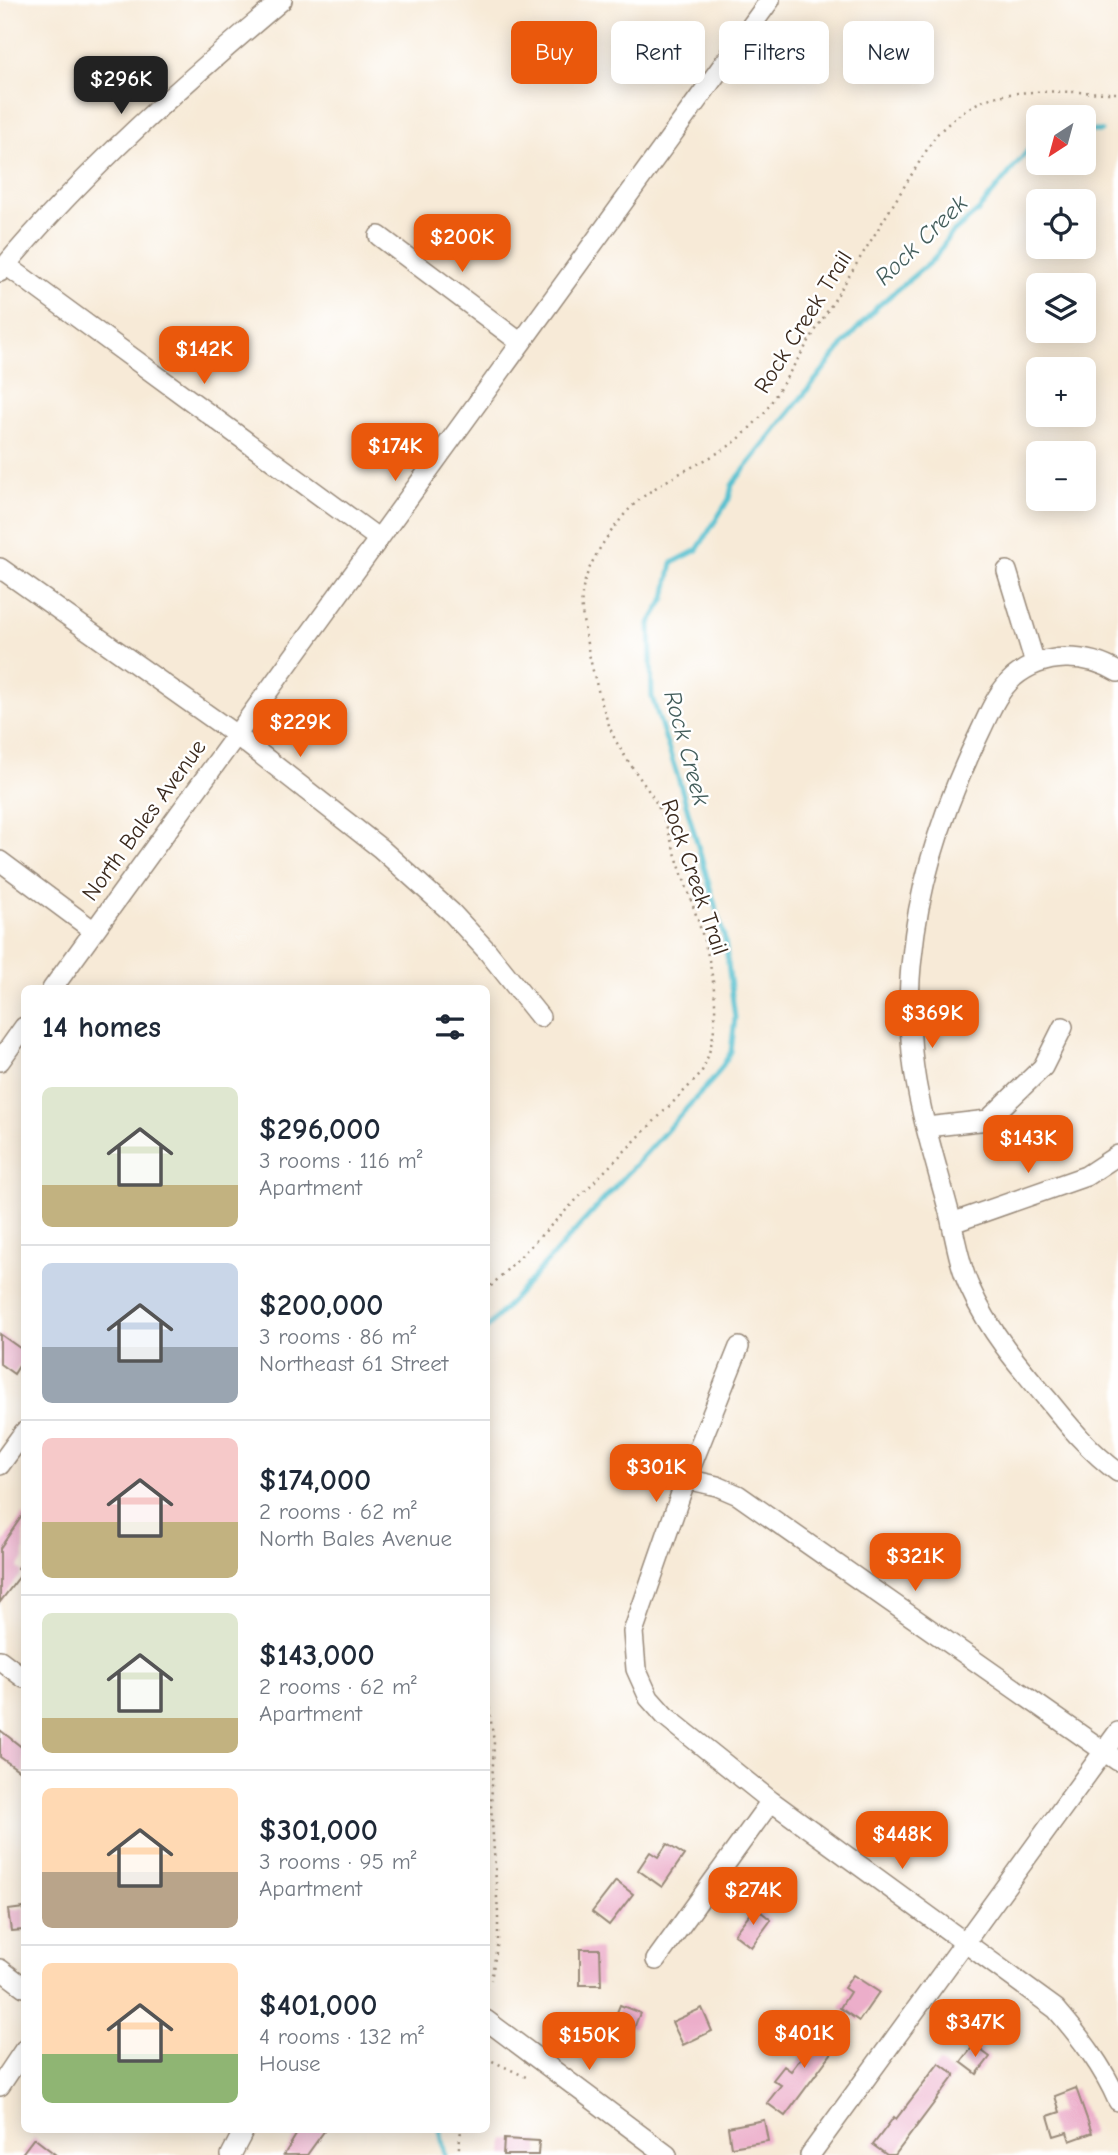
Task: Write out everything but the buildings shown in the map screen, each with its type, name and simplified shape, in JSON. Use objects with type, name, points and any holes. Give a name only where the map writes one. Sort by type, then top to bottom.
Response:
[{"type":"street","points":[[282,0],[142,122],[3,268],[379,539]]},
{"type":"street","name":"North Bales Avenue","points":[[55,985],[770,0]]},
{"type":"street","points":[[379,236],[521,344]]},
{"type":"street","points":[[0,568],[236,735],[411,874],[488,952],[540,1017]]},
{"type":"street","points":[[1007,570],[1035,663]]},
{"type":"street","points":[[1118,672],[1094,662],[1062,657],[1035,663],[1017,675],[1001,691],[971,750],[949,805],[919,909],[911,957],[909,1005],[912,1054],[926,1126],[969,1286],[1001,1345],[1073,1430],[1118,1472]]},
{"type":"street","points":[[0,861],[94,931]]},
{"type":"street","points":[[926,1126],[989,1120],[1043,1067],[1063,1027]]},
{"type":"street","points":[[0,1061],[21,1031]]},
{"type":"street","points":[[952,1223],[1086,1176],[1118,1155]]},
{"type":"street","points":[[739,1347],[686,1479],[633,1632],[636,1669],[649,1699],[665,1716],[771,1801],[1056,2008],[1098,2063],[1118,2101]]},
{"type":"street","points":[[0,1465],[21,1436]]},
{"type":"street","points":[[686,1479],[718,1486],[738,1495],[1111,1756]]},
{"type":"street","points":[[0,1660],[21,1676]]},
{"type":"street","points":[[810,2155],[966,1942],[1111,1756],[1118,1732]]},
{"type":"street","points":[[656,1960],[771,1801]]},
{"type":"street","points":[[0,1969],[21,1985]]},
{"type":"street","points":[[490,2023],[667,2155]]},
{"type":"street","points":[[0,2086],[21,2054]]},
{"type":"street","points":[[231,2155],[242,2133]]},
{"type":"path","name":"Rock Creek Trail","points":[[490,1287],[700,1075],[710,1055],[716,1022],[715,994],[707,947],[667,831],[656,803],[616,742],[605,717],[582,615],[581,597],[585,579],[594,561],[620,519],[635,502],[732,444],[764,414],[936,135],[953,119],[984,100],[1009,94],[1116,93]]},
{"type":"path","points":[[490,1714],[494,1742],[491,1806],[498,1913],[498,1941],[491,1980]]},
{"type":"path","points":[[490,2060],[528,2078],[530,2076]]},
{"type":"path","points":[[458,2155],[461,2133]]},
{"type":"waterway","name":"Rock Creek","points":[[1096,131],[1101,131]]},
{"type":"waterway","name":"Rock Creek","points":[[490,1325],[716,1076],[731,1052],[735,1018],[725,940],[652,697],[650,623],[665,598],[672,563],[697,550],[729,499],[732,485],[847,340],[878,306],[935,258],[949,236],[978,211],[1026,153]]},
{"type":"waterway","name":"Rock Creek","points":[[441,2133],[445,2155]]}]
